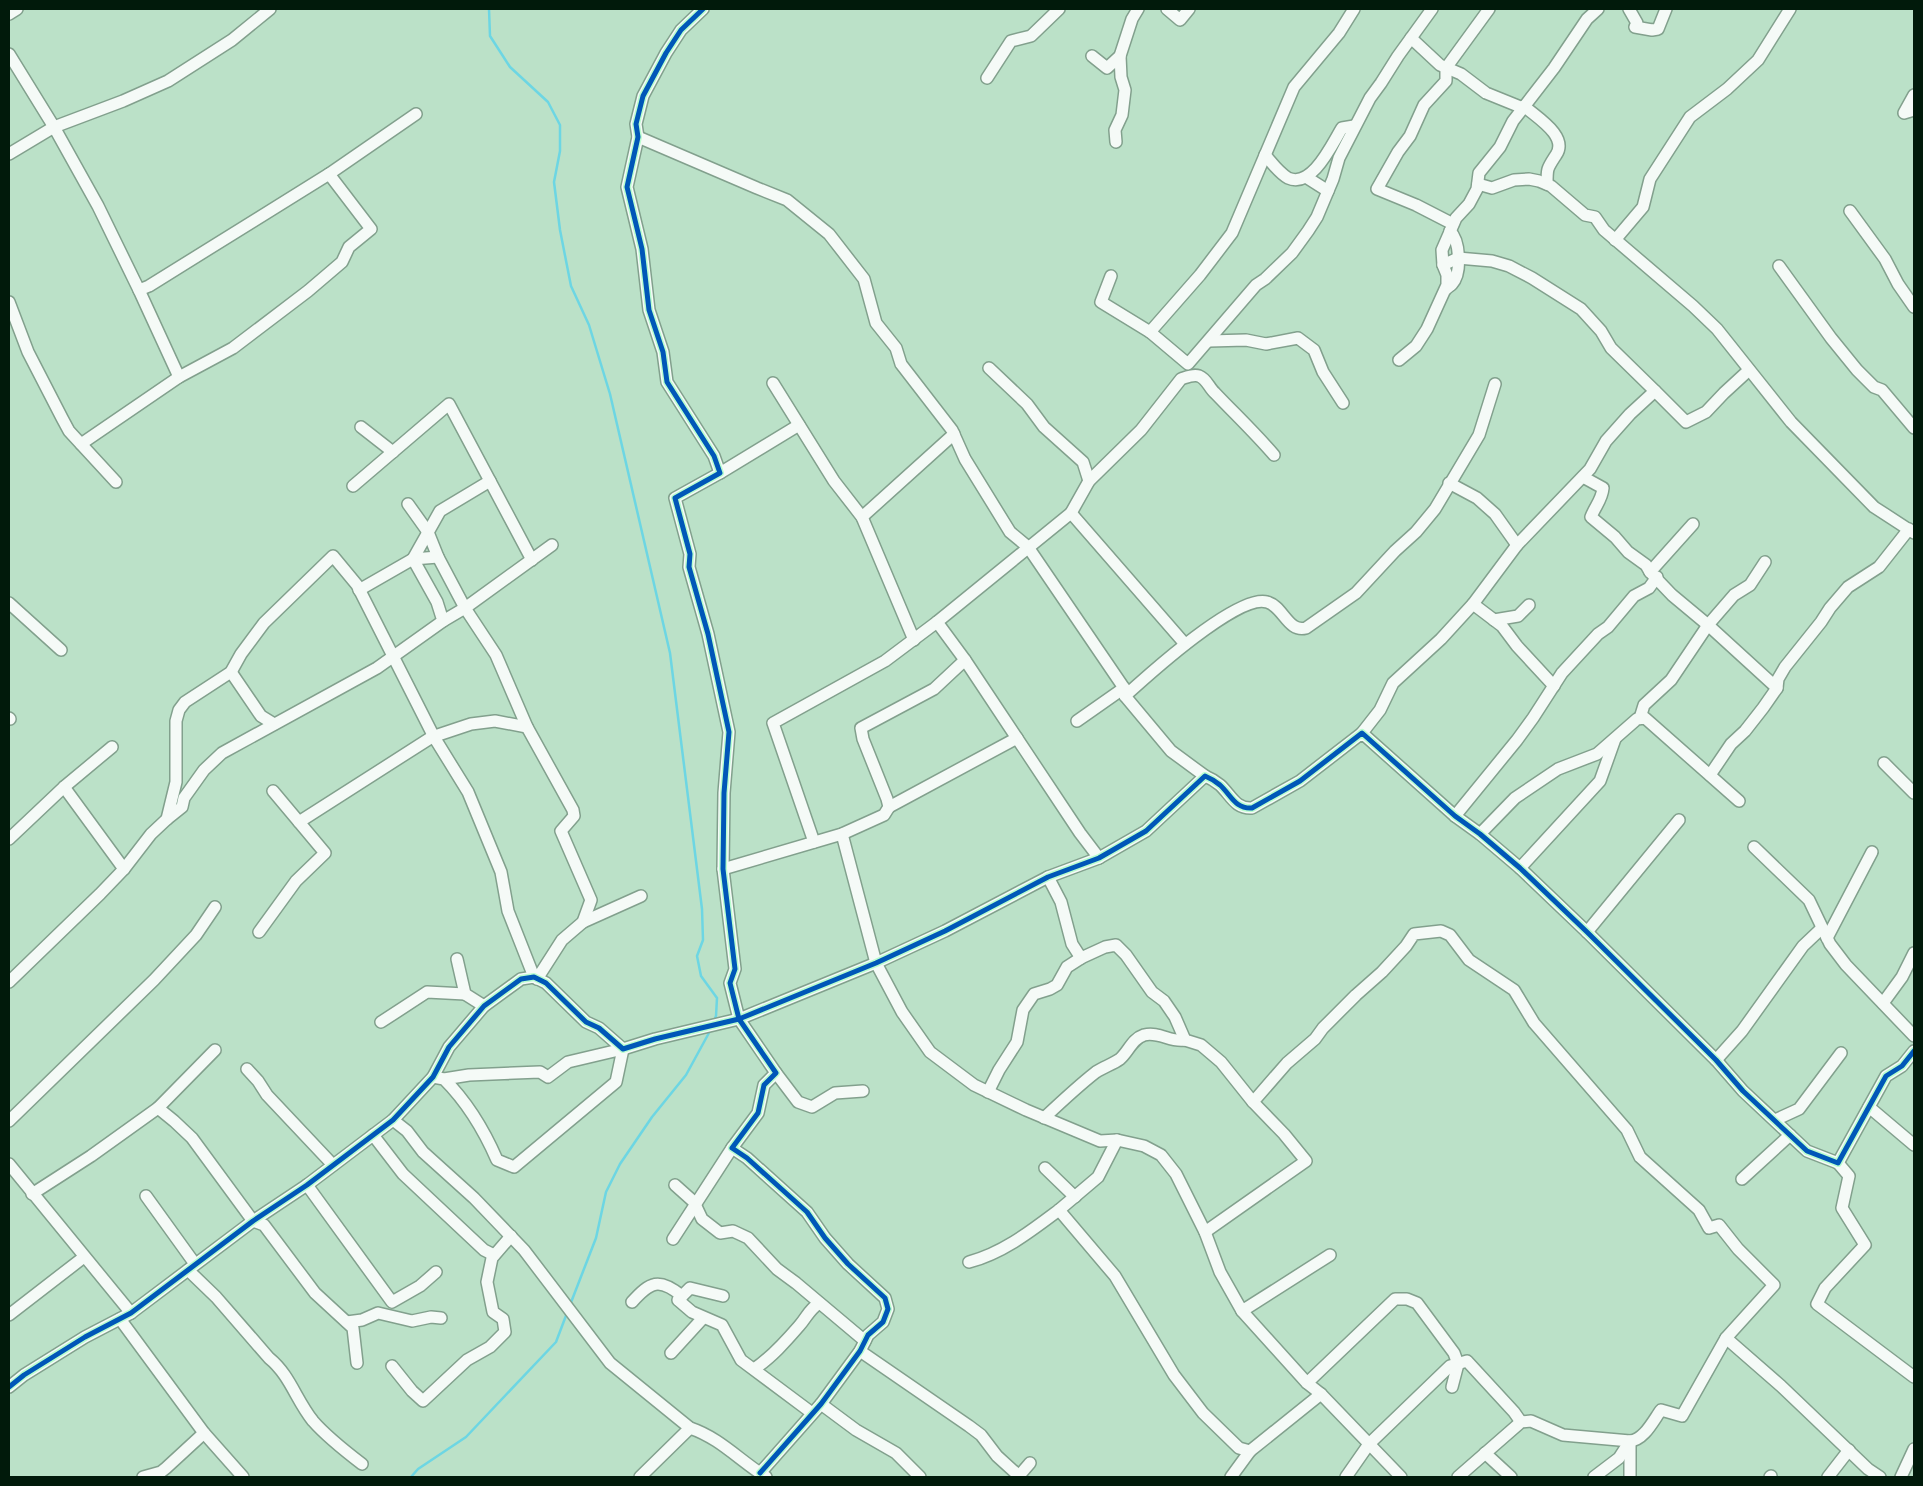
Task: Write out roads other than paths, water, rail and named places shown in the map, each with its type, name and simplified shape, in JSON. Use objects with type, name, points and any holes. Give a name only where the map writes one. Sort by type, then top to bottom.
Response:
[{"type":"street","points":[[9,14],[17,9]]},
{"type":"street","points":[[9,154],[54,127],[123,101],[168,81],[232,40],[270,9]]},
{"type":"street","points":[[703,9],[681,30],[666,53],[643,96],[636,124],[638,137],[627,187],[642,249],[649,310],[662,352],[667,382],[714,456],[720,473]]},
{"type":"street","points":[[987,78],[1011,41],[1031,36],[1059,9]]},
{"type":"street","points":[[1116,142],[1116,130],[1122,116],[1125,90],[1121,77],[1120,56],[1132,19],[1138,9]]},
{"type":"street","points":[[1167,9],[1180,20],[1189,9]]},
{"type":"street","points":[[1150,332],[1200,275],[1232,233],[1294,87],[1339,33],[1354,9]]},
{"type":"street","points":[[814,842],[773,723],[885,661],[937,622],[1071,513],[1089,481],[1141,430],[1256,284],[1265,279],[1292,253],[1317,217],[1333,180],[1339,158],[1370,98],[1432,9]]},
{"type":"street","points":[[1446,289],[1453,283],[1457,272],[1458,258],[1452,228],[1416,205],[1377,189],[1398,152],[1410,136],[1424,105],[1446,81],[1446,68],[1489,9]]},
{"type":"street","points":[[1398,360],[1416,346],[1427,329],[1448,285],[1443,265],[1442,250],[1456,218],[1470,204],[1477,189],[1478,173],[1500,147],[1513,121],[1554,68],[1587,19],[1598,9]]},
{"type":"street","points":[[1629,9],[1637,23],[1635,27],[1652,30],[1658,29],[1666,9]]},
{"type":"street","points":[[1615,240],[1643,206],[1650,179],[1690,117],[1727,89],[1758,60],[1785,11]]},
{"type":"street","points":[[1411,38],[1425,53],[1446,68],[1461,74],[1486,93],[1524,107],[1544,122],[1557,136],[1560,146],[1547,168],[1547,184]]},
{"type":"street","points":[[9,54],[54,127],[98,206],[179,377]]},
{"type":"street","points":[[1092,56],[1107,68],[1120,56]]},
{"type":"street","points":[[1914,95],[1904,113],[1914,110]]},
{"type":"street","points":[[139,290],[149,286],[329,174],[416,114]]},
{"type":"street","points":[[1265,155],[1287,177],[1294,179],[1306,177],[1312,173],[1342,128],[1354,126]]},
{"type":"street","points":[[638,137],[787,200],[829,234],[864,279],[876,323],[896,348],[901,364],[954,434],[965,460],[1010,532],[1028,547],[1124,692],[1171,751],[1205,776],[1218,783],[1236,803],[1244,808],[1252,808],[1300,780],[1362,732],[1380,710],[1393,683],[1441,639],[1473,604],[1517,546],[1590,469],[1606,441],[1630,414],[1655,391]]},
{"type":"street","points":[[1326,153],[1339,158]]},
{"type":"street","points":[[81,444],[179,377],[233,348],[308,291],[342,262],[349,247],[371,229],[329,174]]},
{"type":"street","points":[[1306,177],[1328,191]]},
{"type":"street","points":[[1478,184],[1496,187],[1505,182],[1530,179],[1547,184],[1585,215],[1595,217],[1604,230],[1717,329],[1791,422],[1874,508],[1912,531],[1880,567],[1848,587],[1830,608],[1785,667],[1778,679],[1777,688],[1745,731],[1731,744],[1710,775]]},
{"type":"street","points":[[1850,211],[1885,259],[1898,284],[1914,306]]},
{"type":"street","points":[[1443,265],[1458,258],[1492,261],[1509,266],[1532,278],[1580,309],[1601,331],[1611,348],[1686,422],[1706,412],[1749,370]]},
{"type":"street","points":[[1779,266],[1831,338],[1857,370],[1874,387],[1882,390],[1914,428]]},
{"type":"street","points":[[1111,276],[1101,302],[1150,332],[1189,370],[1207,382],[1213,392],[1242,419],[1274,455]]},
{"type":"street","points":[[9,302],[32,360],[62,418],[81,444],[116,482]]},
{"type":"street","points":[[1210,341],[1246,340],[1266,344],[1298,338],[1314,350],[1323,372],[1343,404]]},
{"type":"street","points":[[989,368],[1027,404],[1044,427],[1083,462],[1089,481]]},
{"type":"street","points":[[773,383],[834,481],[862,517],[914,640]]},
{"type":"street","points":[[1076,721],[1124,692],[1185,644],[1222,619],[1257,602],[1266,601],[1276,606],[1295,628],[1300,630],[1306,628],[1356,593],[1395,551],[1416,532],[1434,509],[1478,435],[1495,384]]},
{"type":"street","points":[[353,486],[449,404],[532,560]]},
{"type":"street","points":[[799,425],[675,498],[690,554],[689,567],[708,634],[729,732],[724,794],[723,869],[735,969],[730,983],[738,1019],[798,1102],[812,1107],[835,1094],[863,1091]]},
{"type":"street","points":[[361,427],[393,452]]},
{"type":"street","points":[[862,517],[954,434]]},
{"type":"street","points":[[1582,476],[1603,488],[1602,497],[1594,509],[1591,518],[1616,537],[1628,552],[1646,565],[1672,595],[1777,688]]},
{"type":"street","points":[[413,559],[440,511],[490,481]]},
{"type":"street","points":[[1449,483],[1477,498],[1495,514],[1517,546]]},
{"type":"street","points":[[408,504],[428,532],[438,557],[465,608],[496,655],[527,727],[573,810],[574,816],[561,830],[591,900],[583,922]]},
{"type":"street","points":[[1071,513],[1185,644]]},
{"type":"street","points":[[1455,816],[1517,740],[1562,674],[1598,634],[1608,628],[1634,596],[1649,588],[1653,574],[1693,524]]},
{"type":"street","points":[[9,982],[124,869],[150,834],[182,807],[184,798],[204,770],[222,752],[377,668],[443,621],[465,608],[552,545]]},
{"type":"street","points":[[166,819],[176,782],[176,721],[185,702],[231,672],[241,654],[264,623],[333,556],[357,585],[434,737],[468,792],[501,872],[508,911],[536,978]]},
{"type":"street","points":[[359,590],[413,559],[438,557]]},
{"type":"street","points":[[413,559],[437,602],[443,621]]},
{"type":"street","points":[[1480,834],[1515,798],[1558,769],[1597,754],[1640,718],[1644,706],[1671,680],[1708,625],[1734,596],[1750,586],[1765,562]]},
{"type":"street","points":[[9,603],[61,650]]},
{"type":"street","points":[[1473,604],[1502,626],[1517,646],[1554,686]]},
{"type":"street","points":[[1494,620],[1518,616],[1529,605]]},
{"type":"street","points":[[937,622],[965,660],[1080,833],[1100,858]]},
{"type":"street","points":[[889,807],[863,739],[862,728],[934,689],[965,660]]},
{"type":"street","points":[[231,672],[261,716],[274,724]]},
{"type":"street","points":[[260,732],[261,716]]},
{"type":"street","points":[[1640,718],[1645,718],[1739,801]]},
{"type":"street","points":[[299,822],[434,737],[471,724],[495,721],[527,727]]},
{"type":"street","points":[[1362,732],[1455,816],[1480,834],[1520,868],[1716,1060],[1743,1091],[1807,1151],[1838,1164],[1849,1176],[1842,1208],[1865,1245],[1825,1288],[1817,1304],[1914,1377]]},
{"type":"street","points":[[723,869],[842,834],[884,815],[889,807],[1017,738]]},
{"type":"street","points":[[1520,868],[1600,780],[1615,738]]},
{"type":"street","points":[[9,839],[64,787],[112,747]]},
{"type":"street","points":[[1884,763],[1914,793]]},
{"type":"street","points":[[438,1078],[540,1072],[548,1077],[568,1062],[738,1019],[876,963],[953,927],[1048,877],[1100,858],[1146,831],[1205,776]]},
{"type":"street","points":[[64,787],[124,869]]},
{"type":"street","points":[[259,932],[296,881],[325,852],[273,791]]},
{"type":"street","points":[[1587,932],[1680,820]]},
{"type":"street","points":[[842,834],[876,963],[902,1012],[930,1052],[974,1085],[1044,1118],[1100,1141],[1117,1140],[1144,1146],[1161,1154],[1176,1174],[1205,1232],[1220,1272],[1242,1311],[1308,1383],[1321,1394],[1401,1477]]},
{"type":"street","points":[[1754,847],[1809,900],[1825,933],[1846,965],[1914,1036]]},
{"type":"street","points":[[1716,1060],[1742,1030],[1802,946],[1825,933],[1872,852]]},
{"type":"street","points":[[1048,877],[1061,902],[1072,944],[1081,958]]},
{"type":"street","points":[[536,978],[562,940],[583,922],[641,896]]},
{"type":"street","points":[[9,1121],[154,980],[196,936],[215,907]]},
{"type":"street","points":[[1253,1102],[1287,1064],[1315,1039],[1322,1028],[1382,972],[1406,946],[1414,934],[1441,930],[1450,934],[1469,960],[1514,990],[1534,1022],[1628,1130],[1640,1157],[1699,1210],[1708,1228],[1719,1225],[1738,1249],[1774,1285],[1726,1338],[1682,1416],[1661,1410],[1637,1441],[1562,1435],[1531,1421],[1521,1422],[1458,1477]]},
{"type":"street","points":[[988,1092],[999,1070],[1017,1042],[1023,1010],[1034,994],[1050,989],[1057,984],[1067,967],[1105,947],[1116,945],[1126,955],[1152,992],[1164,1001],[1185,1040]]},
{"type":"street","points":[[1882,1003],[1902,977],[1914,953]]},
{"type":"street","points":[[457,959],[465,994]]},
{"type":"street","points":[[9,1387],[24,1375],[84,1337],[131,1312],[252,1221],[307,1185],[393,1120],[438,1078],[449,1047],[484,1006],[521,979],[536,978],[546,983],[586,1022],[599,1028],[623,1049]]},
{"type":"street","points":[[381,1022],[428,992],[465,994],[484,1006]]},
{"type":"street","points":[[1044,1118],[1079,1085],[1101,1068],[1117,1061],[1133,1041],[1144,1035],[1160,1034],[1178,1042],[1185,1040],[1201,1045],[1221,1062],[1253,1102],[1284,1134],[1306,1161],[1205,1232]]},
{"type":"street","points":[[438,1078],[477,1120],[497,1160],[514,1166],[616,1082],[623,1049]]},
{"type":"street","points":[[32,1194],[91,1156],[158,1108],[215,1050]]},
{"type":"street","points":[[1838,1164],[1886,1076],[1902,1066],[1914,1051]]},
{"type":"street","points":[[1775,1120],[1799,1109],[1841,1053]]},
{"type":"street","points":[[247,1069],[267,1095],[333,1165]]},
{"type":"street","points":[[673,1238],[758,1112],[764,1085],[776,1072]]},
{"type":"street","points":[[1869,1107],[1914,1145]]},
{"type":"street","points":[[158,1108],[192,1138],[252,1221],[264,1225],[315,1293],[353,1328],[357,1363]]},
{"type":"street","points":[[393,1120],[407,1131],[423,1152],[474,1198],[524,1250],[562,1297],[610,1363],[690,1428],[705,1433],[730,1449],[763,1475],[820,1404],[863,1346],[868,1335],[883,1322],[888,1309],[885,1298],[848,1264],[824,1238],[807,1212],[732,1148]]},
{"type":"street","points":[[374,1135],[403,1174],[484,1250],[494,1255]]},
{"type":"street","points":[[1742,1179],[1790,1135]]},
{"type":"street","points":[[969,1262],[987,1257],[1018,1240],[1075,1197],[1098,1178],[1117,1140]]},
{"type":"street","points":[[9,1164],[131,1312]]},
{"type":"street","points":[[1045,1168],[1075,1197]]},
{"type":"street","points":[[675,1184],[694,1202],[702,1218],[720,1233],[733,1231],[748,1238],[777,1269],[796,1282],[863,1346],[981,1435],[997,1456],[1019,1476],[1030,1463]]},
{"type":"street","points":[[307,1185],[392,1302],[420,1286],[436,1272]]},
{"type":"street","points":[[146,1196],[191,1267],[268,1358],[278,1365],[290,1381],[312,1420],[335,1443],[362,1464]]},
{"type":"street","points":[[1059,1210],[1115,1276],[1174,1375],[1197,1405],[1240,1448],[1250,1451]]},
{"type":"street","points":[[392,1366],[412,1391],[423,1401],[467,1360],[490,1347],[505,1332],[503,1319],[493,1312],[487,1282],[492,1258],[511,1236]]},
{"type":"street","points":[[1242,1311],[1330,1255]]},
{"type":"street","points":[[9,1315],[84,1257]]},
{"type":"street","points":[[632,1302],[645,1288],[657,1283],[671,1287],[682,1296]]},
{"type":"street","points":[[723,1296],[690,1288],[678,1300],[692,1312],[722,1325],[741,1360],[812,1413]]},
{"type":"street","points":[[1308,1383],[1395,1299],[1407,1299],[1417,1303],[1454,1353],[1458,1364],[1452,1387]]},
{"type":"street","points":[[754,1369],[766,1362],[801,1325],[809,1310],[819,1303]]},
{"type":"street","points":[[347,1322],[362,1320],[378,1313],[412,1321],[431,1317],[442,1318]]},
{"type":"street","points":[[672,1353],[703,1318]]},
{"type":"street","points":[[120,1319],[204,1433],[243,1477]]},
{"type":"street","points":[[1726,1338],[1880,1477]]},
{"type":"street","points":[[1346,1477],[1368,1444],[1450,1366],[1467,1361],[1521,1422]]},
{"type":"street","points":[[1231,1477],[1250,1451],[1321,1394]]},
{"type":"street","points":[[820,1404],[856,1430],[896,1452],[920,1477]]},
{"type":"street","points":[[640,1477],[690,1428]]},
{"type":"street","points":[[143,1477],[160,1472],[166,1468],[204,1433]]},
{"type":"street","points":[[1594,1477],[1620,1458],[1630,1441]]},
{"type":"street","points":[[1630,1441],[1630,1477]]},
{"type":"street","points":[[1901,1477],[1914,1449]]},
{"type":"street","points":[[1828,1477],[1849,1450]]},
{"type":"street","points":[[1486,1453],[1511,1477]]},
{"type":"waterway","points":[[489,9],[490,36],[510,67],[548,102],[560,125],[560,151],[554,182],[560,230],[571,286],[589,325],[610,394],[670,653],[702,909],[703,940],[697,956],[701,976],[717,998],[714,1021]]},
{"type":"waterway","points":[[570,1305],[596,1238],[606,1192],[620,1164],[652,1117],[686,1075],[710,1031]]},
{"type":"waterway","points":[[411,1477],[418,1469],[466,1437],[556,1342],[567,1313]]}]
